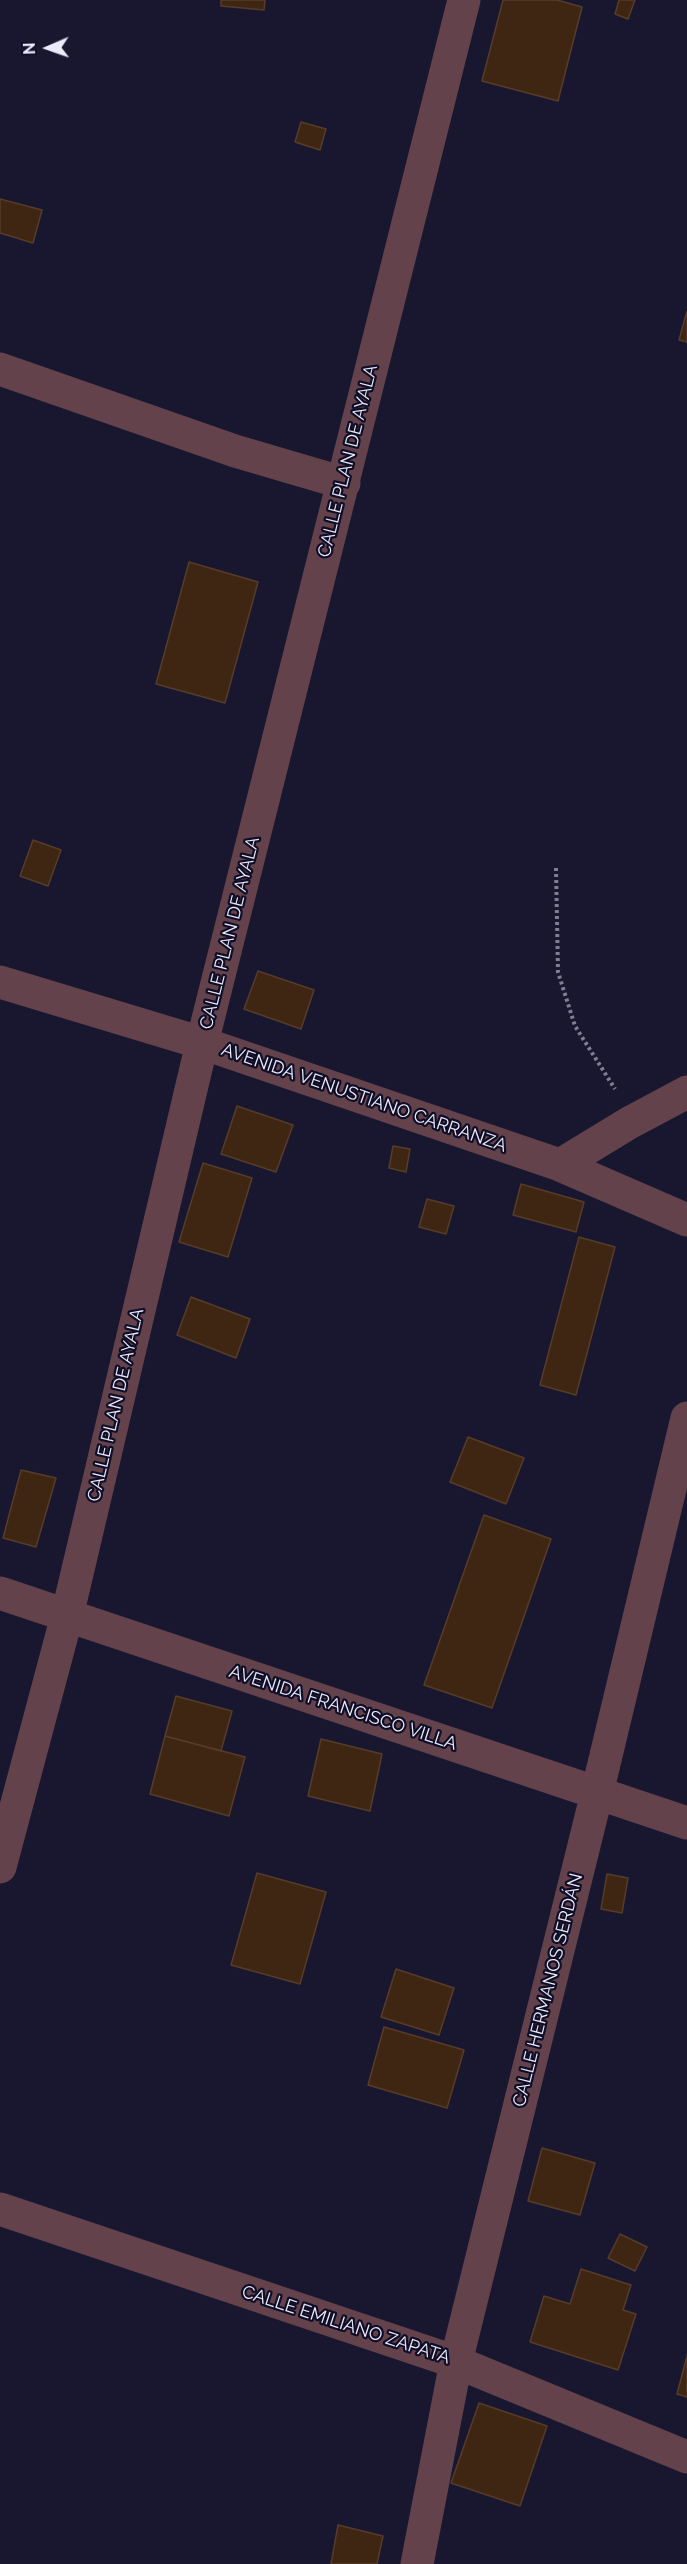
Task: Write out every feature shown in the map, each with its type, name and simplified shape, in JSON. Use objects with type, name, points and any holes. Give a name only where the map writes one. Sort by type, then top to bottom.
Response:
[{"type":"street","name":"CALLE PLAN DE AYALA","points":[[0,1867],[67,1616],[202,1043],[464,0]]},
{"type":"street","points":[[0,369],[235,452],[344,483]]},
{"type":"street","name":"AVENIDA VENUSTIANO CARRANZA","points":[[0,982],[202,1043],[560,1165],[687,1220]]},
{"type":"street","points":[[560,1165],[629,1123],[687,1092]]},
{"type":"street","name":"CALLE HERMANOS SERDÁN","points":[[417,2564],[456,2362],[687,1418]]},
{"type":"street","name":"AVENIDA FRANCISCO VILLA","points":[[0,1593],[687,1823]]},
{"type":"street","name":"CALLE EMILIANO ZAPATA","points":[[0,2210],[456,2362],[687,2457]]},
{"type":"path","points":[[556,868],[558,972],[575,1026],[613,1082],[629,1123]]},
{"type":"building","points":[[221,0],[265,0],[264,10],[221,6]]},
{"type":"building","points":[[503,0],[557,0],[582,7],[558,101],[482,81]]},
{"type":"building","points":[[619,0],[635,0],[628,19],[615,14]]},
{"type":"building","points":[[301,122],[326,129],[320,150],[295,142]]},
{"type":"building","points":[[0,199],[42,210],[33,243],[0,233]]},
{"type":"building","points":[[687,311],[687,342],[679,340]]},
{"type":"building","points":[[189,562],[258,582],[225,703],[156,684]]},
{"type":"building","points":[[33,840],[61,850],[48,886],[20,876]]},
{"type":"building","points":[[258,971],[314,990],[301,1029],[244,1009]]},
{"type":"building","points":[[237,1106],[293,1125],[276,1172],[221,1154]]},
{"type":"building","points":[[393,1146],[410,1149],[406,1172],[389,1168]]},
{"type":"building","points":[[203,1163],[252,1178],[228,1257],[179,1242]]},
{"type":"building","points":[[521,1184],[584,1202],[576,1232],[513,1215]]},
{"type":"building","points":[[427,1199],[454,1206],[446,1234],[419,1227]]},
{"type":"building","points":[[579,1237],[615,1247],[576,1395],[540,1385]]},
{"type":"building","points":[[191,1297],[250,1319],[236,1358],[177,1335]]},
{"type":"building","points":[[468,1437],[524,1458],[506,1504],[450,1482]]},
{"type":"building","points":[[21,1470],[56,1478],[36,1547],[3,1538]]},
{"type":"building","points":[[484,1515],[551,1539],[492,1708],[424,1685]]},
{"type":"building","points":[[176,1696],[232,1711],[221,1751],[165,1736]]},
{"type":"building","points":[[165,1736],[245,1757],[229,1816],[150,1794]]},
{"type":"building","points":[[321,1739],[382,1754],[370,1811],[308,1796]]},
{"type":"building","points":[[257,1873],[326,1892],[300,1984],[231,1965]]},
{"type":"building","points":[[607,1874],[628,1878],[622,1913],[601,1909]]},
{"type":"building","points":[[396,1969],[454,1988],[439,2035],[381,2017]]},
{"type":"building","points":[[384,2027],[464,2050],[447,2108],[368,2085]]},
{"type":"building","points":[[542,2148],[595,2163],[580,2215],[528,2201]]},
{"type":"building","points":[[620,2234],[647,2247],[635,2271],[608,2258]]},
{"type":"building","points":[[581,2269],[631,2285],[623,2310],[636,2314],[618,2370],[530,2342],[544,2296],[570,2304]]},
{"type":"building","points":[[687,2356],[687,2397],[677,2394]]},
{"type":"building","points":[[479,2403],[547,2426],[520,2506],[451,2483]]},
{"type":"building","points":[[338,2525],[383,2536],[377,2564],[331,2564]]}]
